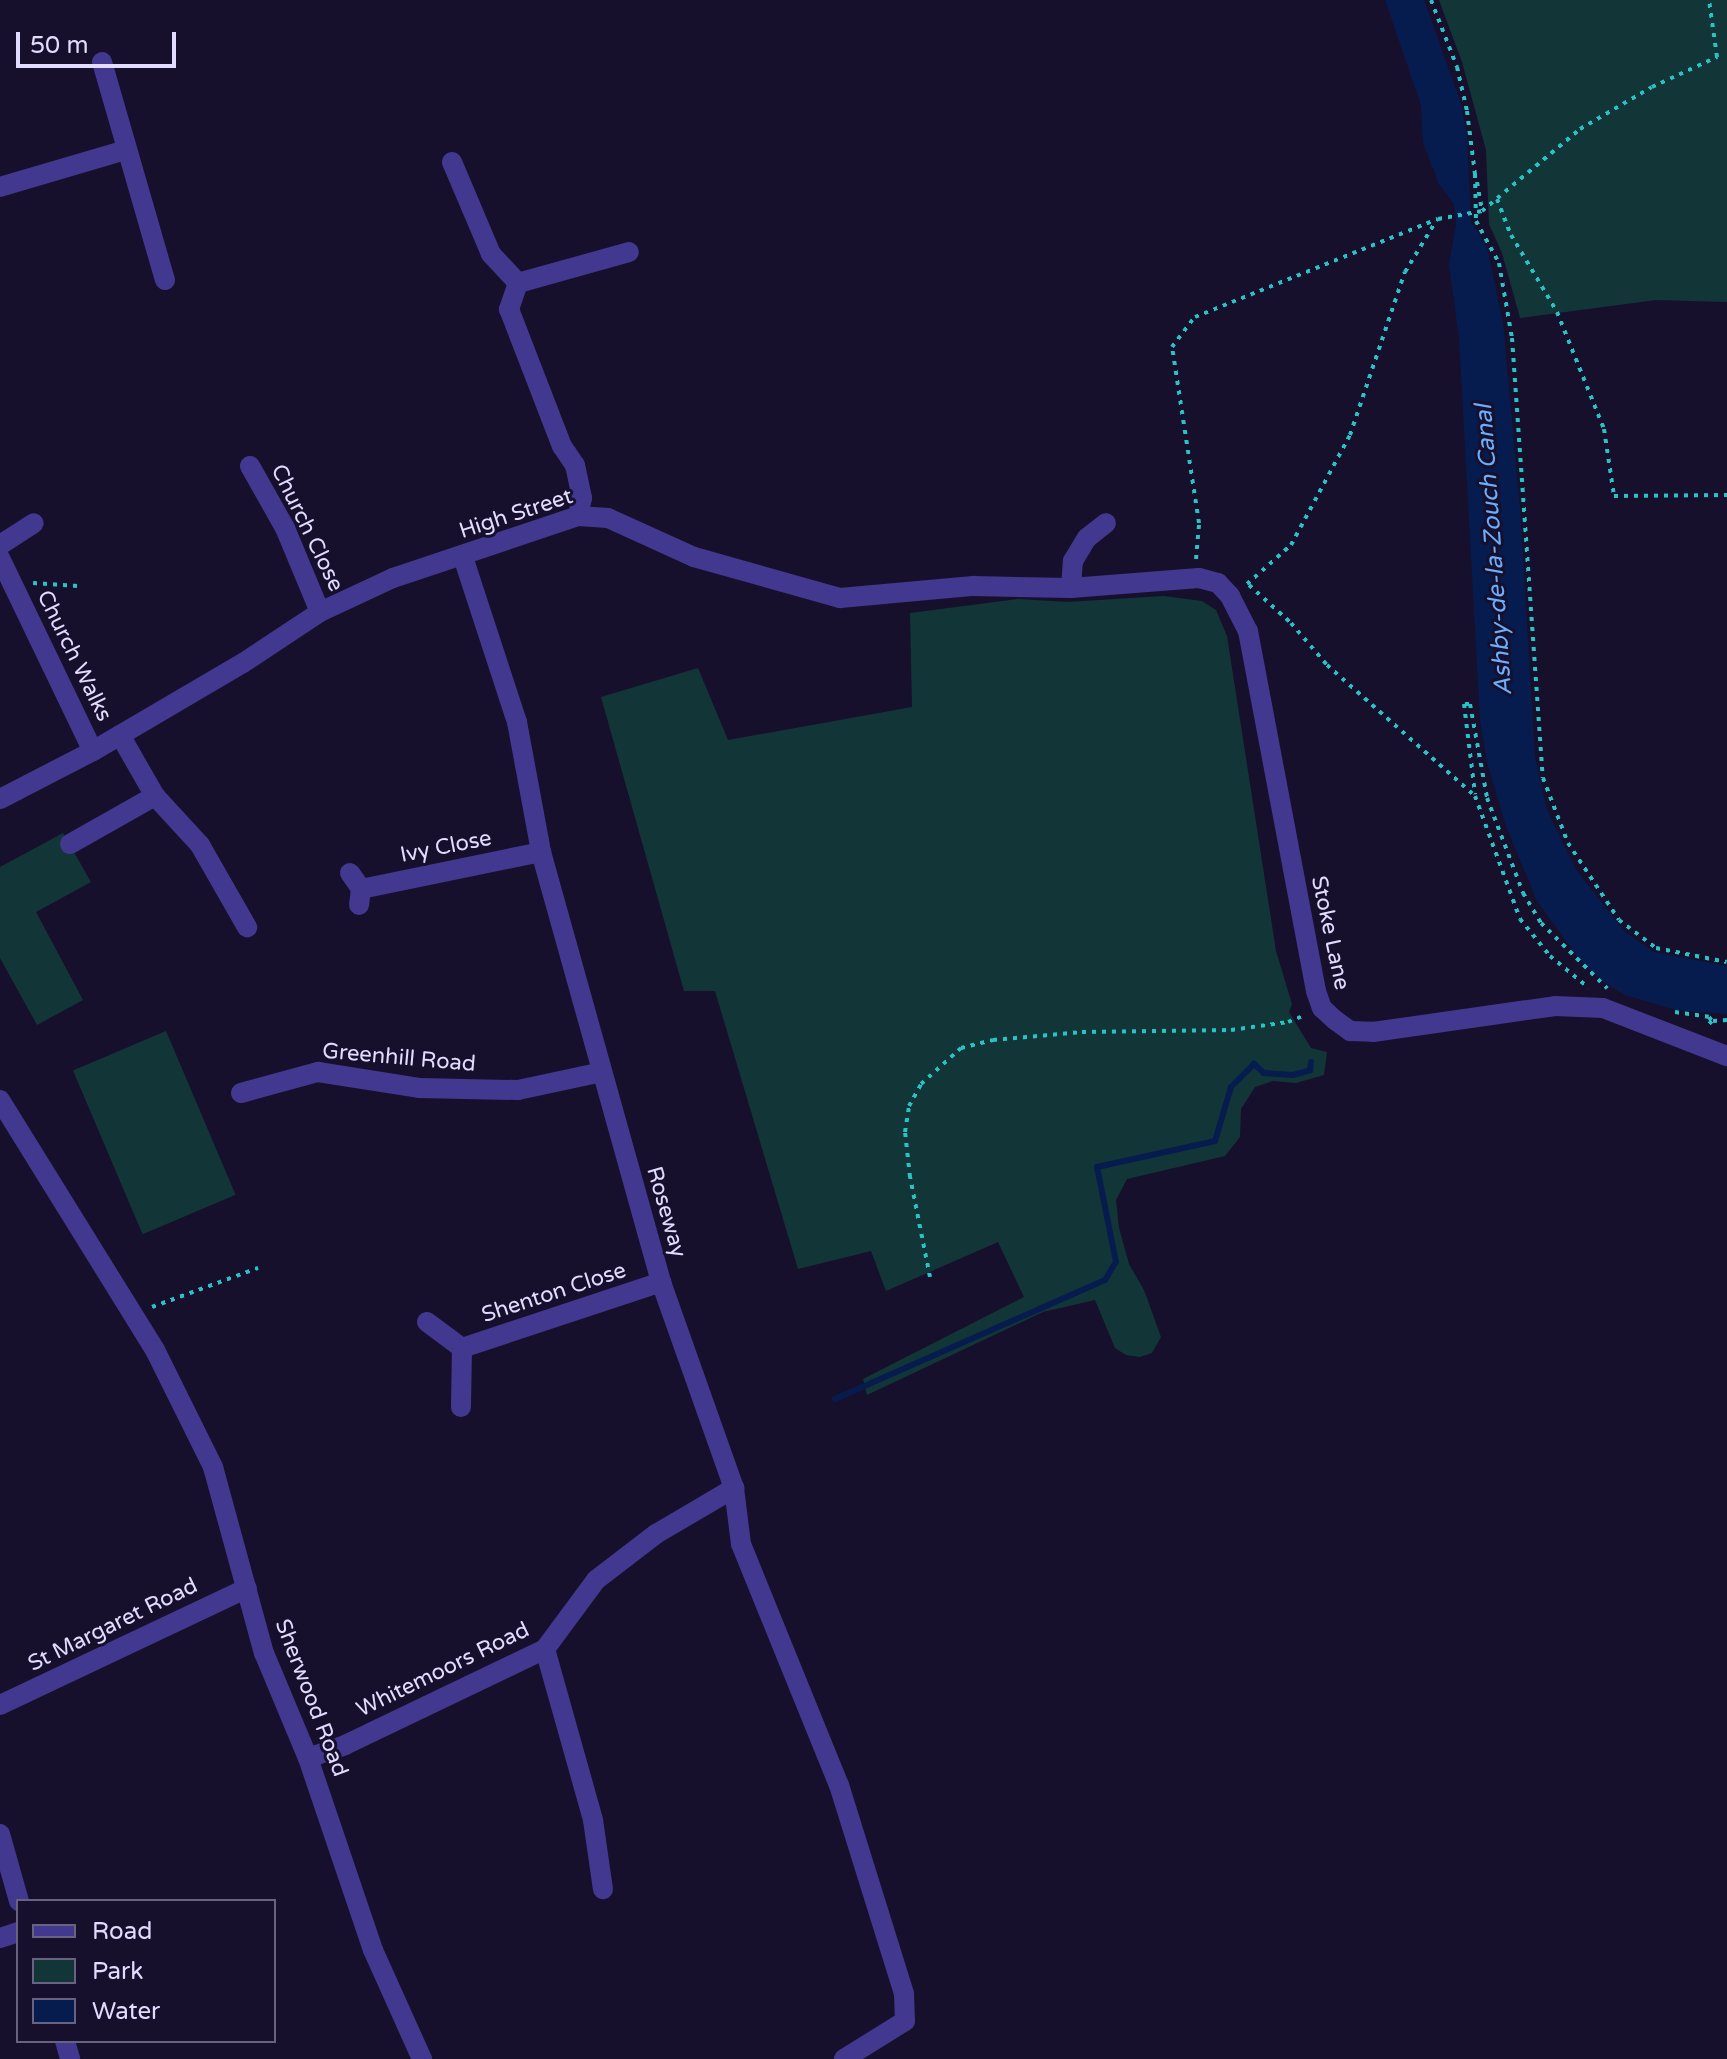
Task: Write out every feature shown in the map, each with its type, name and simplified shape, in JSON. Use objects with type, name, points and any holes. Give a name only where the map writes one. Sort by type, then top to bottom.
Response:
[{"type":"street","points":[[102,62],[165,280]]},
{"type":"street","points":[[0,187],[126,150]]},
{"type":"street","points":[[452,162],[491,254],[518,283]]},
{"type":"street","points":[[518,283],[629,252]]},
{"type":"street","points":[[518,283],[509,309],[562,446],[575,465],[582,498],[578,516]]},
{"type":"street","name":"Church Close","points":[[250,466],[285,528],[320,612]]},
{"type":"street","name":"High Street","points":[[0,799],[93,751],[243,663],[320,612],[393,578],[578,516],[608,518],[694,557],[840,598],[973,586],[1071,588],[1199,578]]},
{"type":"street","points":[[0,545],[34,523]]},
{"type":"street","points":[[1071,588],[1073,561],[1087,538],[1106,523]]},
{"type":"street","name":"Roseway","points":[[463,557],[517,722],[541,852],[661,1282],[734,1488],[741,1544],[839,1785],[907,2009],[905,2021],[844,2059]]},
{"type":"street","name":"Church Walks","points":[[0,558],[93,751]]},
{"type":"street","points":[[1199,578],[1218,583],[1230,596]]},
{"type":"street","name":"Stoke Lane","points":[[1230,596],[1248,631],[1322,1008],[1350,1031],[1373,1032],[1555,1006],[1603,1008],[1727,1056]]},
{"type":"street","points":[[120,735],[155,796],[200,845],[247,927]]},
{"type":"street","points":[[70,844],[155,796]]},
{"type":"street","name":"Ivy Close","points":[[357,889],[541,852]]},
{"type":"street","name":"Greenhill Road","points":[[241,1093],[318,1072],[419,1088],[518,1090],[602,1072]]},
{"type":"street","name":"Sherwood Road","points":[[0,1100],[130,1315],[155,1350],[213,1467],[264,1653],[308,1758],[370,1940],[422,2059]]},
{"type":"street","name":"Shenton Close","points":[[462,1348],[661,1282]]},
{"type":"street","points":[[427,1322],[462,1348],[461,1407]]},
{"type":"street","name":"Whitemoors Road","points":[[308,1758],[360,1738],[545,1649],[596,1580],[656,1534],[734,1488]]},
{"type":"street","name":"St Margaret Road","points":[[0,1705],[247,1588]]},
{"type":"street","points":[[545,1649],[593,1820],[603,1889]]},
{"type":"street","points":[[0,1834],[18,1899]]},
{"type":"path","points":[[1431,0],[1457,67],[1482,211]]},
{"type":"path","points":[[1199,578],[1199,523],[1172,347],[1195,317],[1438,219],[1482,211],[1580,129],[1652,87],[1717,57],[1709,0]]},
{"type":"path","points":[[1475,174],[1476,221],[1499,263],[1512,338],[1538,737],[1550,800],[1583,870],[1619,920],[1656,948],[1727,962]]},
{"type":"path","points":[[1497,199],[1511,235],[1557,312],[1604,429],[1614,496],[1727,495]]},
{"type":"path","points":[[1230,596],[1238,584],[1248,584],[1291,545],[1350,435],[1405,272],[1438,219]]},
{"type":"path","points":[[12,582],[78,586]]},
{"type":"path","points":[[1248,584],[1291,623],[1327,665],[1475,796]]},
{"type":"path","points":[[1596,994],[1550,956],[1520,919],[1475,796],[1464,704],[1470,704],[1487,798],[1523,893],[1541,923],[1559,943],[1614,993]]},
{"type":"path","points":[[930,1277],[910,1177],[905,1132],[909,1106],[921,1084],[961,1048],[993,1040],[1082,1032],[1231,1030],[1288,1022],[1322,1008]]},
{"type":"path","points":[[1665,1010],[1727,1020]]},
{"type":"path","points":[[130,1315],[258,1268]]},
{"type":"green space","points":[[1439,0],[1727,0],[1727,302],[1656,300],[1520,318],[1502,253],[1489,224],[1486,150],[1462,62]]},
{"type":"green space","points":[[1164,596],[1202,601],[1216,610],[1227,636],[1276,951],[1292,1004],[1289,1012],[1311,1048],[1327,1052],[1324,1075],[1296,1083],[1273,1081],[1255,1087],[1241,1109],[1240,1137],[1225,1156],[1127,1179],[1116,1200],[1119,1228],[1129,1264],[1144,1290],[1161,1337],[1152,1353],[1140,1357],[1126,1355],[1115,1348],[1095,1300],[1043,1312],[867,1395],[863,1379],[1024,1297],[998,1242],[886,1291],[871,1251],[798,1269],[715,991],[684,991],[601,697],[698,668],[728,740],[912,707],[910,613],[1018,599],[1067,602]]},
{"type":"green space","points":[[63,833],[91,882],[36,912],[83,1000],[37,1025],[0,958],[0,867]]},
{"type":"green space","points":[[166,1031],[236,1195],[143,1234],[73,1070]]},
{"type":"water","name":"Ashby-de-la-Zouch Canal","points":[[1385,0],[1424,0],[1461,103],[1467,136],[1471,222],[1487,247],[1503,323],[1520,508],[1535,757],[1547,810],[1577,871],[1625,932],[1654,952],[1727,966],[1727,1014],[1676,1010],[1625,995],[1604,982],[1580,960],[1537,901],[1506,826],[1487,762],[1480,719],[1459,337],[1449,265],[1456,225],[1454,204],[1439,184],[1423,142],[1421,105]]},
{"type":"waterway","points":[[835,1399],[1105,1280],[1116,1262],[1097,1167],[1215,1141],[1231,1087],[1254,1064],[1264,1073],[1293,1075],[1310,1070],[1311,1062]]}]
